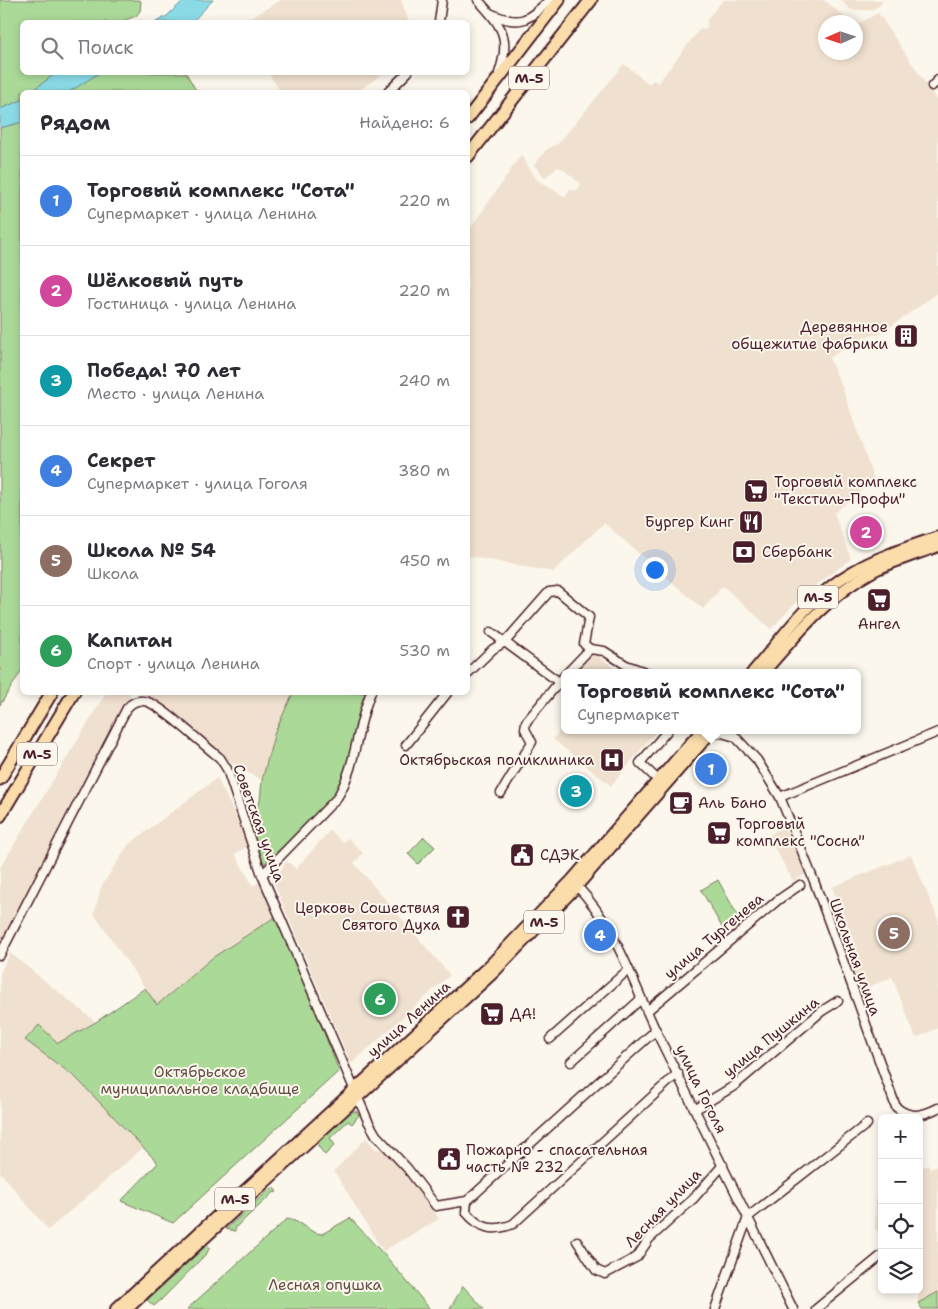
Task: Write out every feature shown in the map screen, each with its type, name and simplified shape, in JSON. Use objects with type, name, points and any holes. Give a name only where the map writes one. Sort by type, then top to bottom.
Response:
[{"type":"highway","name":"М-5","points":[[470,115],[559,0]]},
{"type":"highway","name":"М-5","points":[[470,153],[591,0]]},
{"type":"highway","name":"М-5","points":[[0,779],[50,695]]},
{"type":"highway","name":"М-5","points":[[0,816],[72,695]]},
{"type":"main road","name":"М-5","points":[[755,669],[804,610],[840,580],[868,563],[938,536]]},
{"type":"main road","name":"М-5","points":[[766,669],[812,616],[844,589],[878,569],[938,546]]},
{"type":"main road","name":"улица Ленина","points":[[127,1309],[490,965],[528,927],[659,781],[707,734]]},
{"type":"main road","name":"улица Ленина","points":[[116,1309],[495,971],[578,886],[707,734]]},
{"type":"street","points":[[439,20],[442,0]]},
{"type":"street","points":[[478,0],[492,14],[505,38],[506,53],[496,81]]},
{"type":"street","points":[[492,14],[506,21],[520,22],[533,16],[549,0]]},
{"type":"street","points":[[390,90],[405,75]]},
{"type":"street","points":[[470,671],[493,649],[505,642],[549,592],[554,590],[558,591],[589,617],[584,644],[590,649],[604,651],[626,665],[637,669]]},
{"type":"street","points":[[491,632],[559,682]]},
{"type":"street","points":[[571,669],[590,649]]},
{"type":"street","points":[[501,793],[532,742],[525,729],[526,722],[561,680]]},
{"type":"street","points":[[262,875],[337,798],[343,788],[356,750],[370,695]]},
{"type":"street","points":[[406,745],[446,695]]},
{"type":"street","name":"Советская улица","points":[[0,955],[131,703],[139,700],[156,706],[220,758],[227,769],[262,875],[356,1094],[376,1135],[407,1168],[436,1206],[467,1201]]},
{"type":"street","points":[[780,797],[938,732]]},
{"type":"street","points":[[659,781],[640,763],[665,734]]},
{"type":"street","name":"Школьная улица","points":[[732,734],[757,760],[780,797],[814,881],[896,1107],[905,1115],[913,1116],[938,1108]]},
{"type":"street","name":"улица Тургенева","points":[[646,1011],[782,897],[800,885]]},
{"type":"street","name":"улица Гоголя","points":[[578,886],[601,916],[793,1309]]},
{"type":"street","points":[[550,1038],[628,970]]},
{"type":"street","points":[[571,1062],[641,999]]},
{"type":"street","name":"улица Пушкина","points":[[696,1110],[734,1086],[822,1011],[838,1001]]},
{"type":"street","points":[[656,1030],[467,1201],[466,1212],[479,1225],[496,1230],[513,1224],[678,1073]]},
{"type":"street","points":[[715,1309],[748,1217],[867,1124]]},
{"type":"street","name":"Лесная улица","points":[[578,1241],[596,1270],[605,1274],[637,1257],[649,1239],[693,1198],[723,1165]]},
{"type":"street","points":[[816,1309],[878,1258]]},
{"type":"shaded area","points":[[281,0],[401,0],[408,20],[247,20]]},
{"type":"shaded area","points":[[723,0],[824,0],[842,15],[818,15],[818,60],[863,60],[863,21],[878,13],[938,102],[938,293],[878,335],[865,336],[829,358],[842,387],[874,480],[834,513],[851,559],[805,593],[771,629],[723,586],[703,609],[604,523],[553,572],[470,556],[470,229],[521,155],[537,180],[565,197],[570,189],[576,191],[581,184],[563,169],[557,167],[545,178],[534,165],[547,149],[558,144],[624,64],[649,84],[653,80],[658,83],[699,30],[707,28],[707,19]]},
{"type":"shaded area","points":[[840,0],[883,0],[879,6],[871,10],[851,10]]},
{"type":"shaded area","points":[[269,75],[380,75],[360,90],[280,90]]},
{"type":"shaded area","points":[[592,651],[616,669],[577,669]]},
{"type":"shaded area","points":[[105,695],[130,695],[77,798],[71,801],[72,808],[0,945],[0,868]]},
{"type":"shaded area","points":[[145,695],[292,695],[275,732],[262,780],[239,768]]},
{"type":"shaded area","points":[[561,729],[561,734],[654,734],[611,786],[553,739]]},
{"type":"shaded area","points":[[217,778],[250,845],[235,854],[253,886],[259,882],[278,915],[212,958],[157,1005],[94,914],[101,887],[128,845]]},
{"type":"shaded area","points":[[784,826],[806,874],[793,881],[768,836]]},
{"type":"shaded area","points":[[330,830],[343,843],[348,838],[363,853],[354,863],[450,975],[351,1064],[273,881],[287,861],[296,869]]},
{"type":"shaded area","points":[[911,855],[938,919],[938,1028],[916,1038],[892,977],[861,990],[845,951],[856,947],[832,887]]},
{"type":"shaded area","points":[[10,953],[96,1022],[58,1043],[26,1040],[75,1077],[143,1148],[48,1230],[0,1172],[0,973]]},
{"type":"shaded area","points":[[366,1138],[376,1150],[382,1148],[411,1179],[439,1219],[383,1251],[334,1171]]},
{"type":"shaded area","points":[[928,1165],[930,1169],[938,1166],[938,1292],[918,1303],[918,1294],[923,1294],[923,1167]]},
{"type":"shaded area","points":[[878,1197],[878,1232],[875,1228],[876,1199]]},
{"type":"green space","points":[[0,0],[141,1],[140,11],[136,16],[125,20],[20,20],[20,75],[53,75],[34,90],[20,90],[20,101],[0,109]]},
{"type":"green space","points":[[95,75],[187,75],[196,90],[72,90]]},
{"type":"green space","points":[[20,123],[20,673],[0,705],[0,128]]},
{"type":"green space","points":[[292,695],[367,695],[354,753],[335,799],[264,864],[249,823],[260,801],[262,780],[275,732]]},
{"type":"green space","points":[[424,837],[435,847],[418,864],[408,854]]},
{"type":"green space","points":[[718,880],[740,920],[723,929],[701,890]]},
{"type":"green space","name":"Октябрьское муниципальное кладбище","points":[[278,915],[339,1071],[173,1223],[121,1201],[158,1163],[75,1077],[25,1040],[39,1025],[58,1043],[96,1022],[145,988],[157,1005],[212,958]]},
{"type":"green space","points":[[356,1111],[359,1115],[352,1124],[348,1121],[330,1138],[335,1145],[325,1155],[318,1146],[323,1136],[346,1115]]},
{"type":"green space","points":[[274,1188],[277,1192],[273,1193],[236,1227],[235,1231],[226,1229],[270,1189]]},
{"type":"green space","name":"Лесная опушка","points":[[350,1218],[389,1260],[430,1309],[187,1309],[287,1219],[297,1222],[313,1232],[322,1234]]},
{"type":"green space","points":[[207,1245],[210,1247],[207,1253],[162,1299],[154,1306],[147,1300]]},
{"type":"green space","points":[[463,1286],[484,1309],[450,1309]]},
{"type":"green space","points":[[938,1292],[938,1309],[922,1309],[918,1303]]},
{"type":"water","points":[[184,0],[213,0],[194,20],[160,20],[167,16]]},
{"type":"water","points":[[53,75],[96,75],[72,90],[34,90]]},
{"type":"water","points":[[20,101],[20,123],[0,128],[0,109]]},
{"type":"place","name":"Деревянное общежитие фабрики","points":[[906,336]]},
{"type":"place","name":"Торговый комплекс \"Текстиль-Профи\"","points":[[756,491]]},
{"type":"place","name":"Бургер Кинг","points":[[751,522]]},
{"type":"place","name":"Шёлковый путь","points":[[866,532]]},
{"type":"place","name":"Сбербанк","points":[[744,552]]},
{"type":"place","name":"Ангел","points":[[879,600]]},
{"type":"place","name":"Октябрьская поликлиника","points":[[612,760]]},
{"type":"place","name":"Торговый комплекс \"Сота\"","points":[[711,769]]},
{"type":"place","name":"Победа! 70 лет","points":[[576,791]]},
{"type":"place","name":"Аль Бано","points":[[681,803]]},
{"type":"place","name":"Торговый комплекс \"Сосна\"","points":[[719,833]]},
{"type":"place","name":"СДЭК","points":[[522,855]]},
{"type":"place","name":"Церковь Сошествия Святого Духа","points":[[458,917]]},
{"type":"place","name":"Школа № 54","points":[[894,933]]},
{"type":"place","name":"Секрет","points":[[600,935]]},
{"type":"place","name":"Капитан","points":[[380,999]]},
{"type":"place","name":"ДА!","points":[[492,1014]]},
{"type":"place","name":"Пожарно - спасательная часть № 232","points":[[449,1159]]}]
